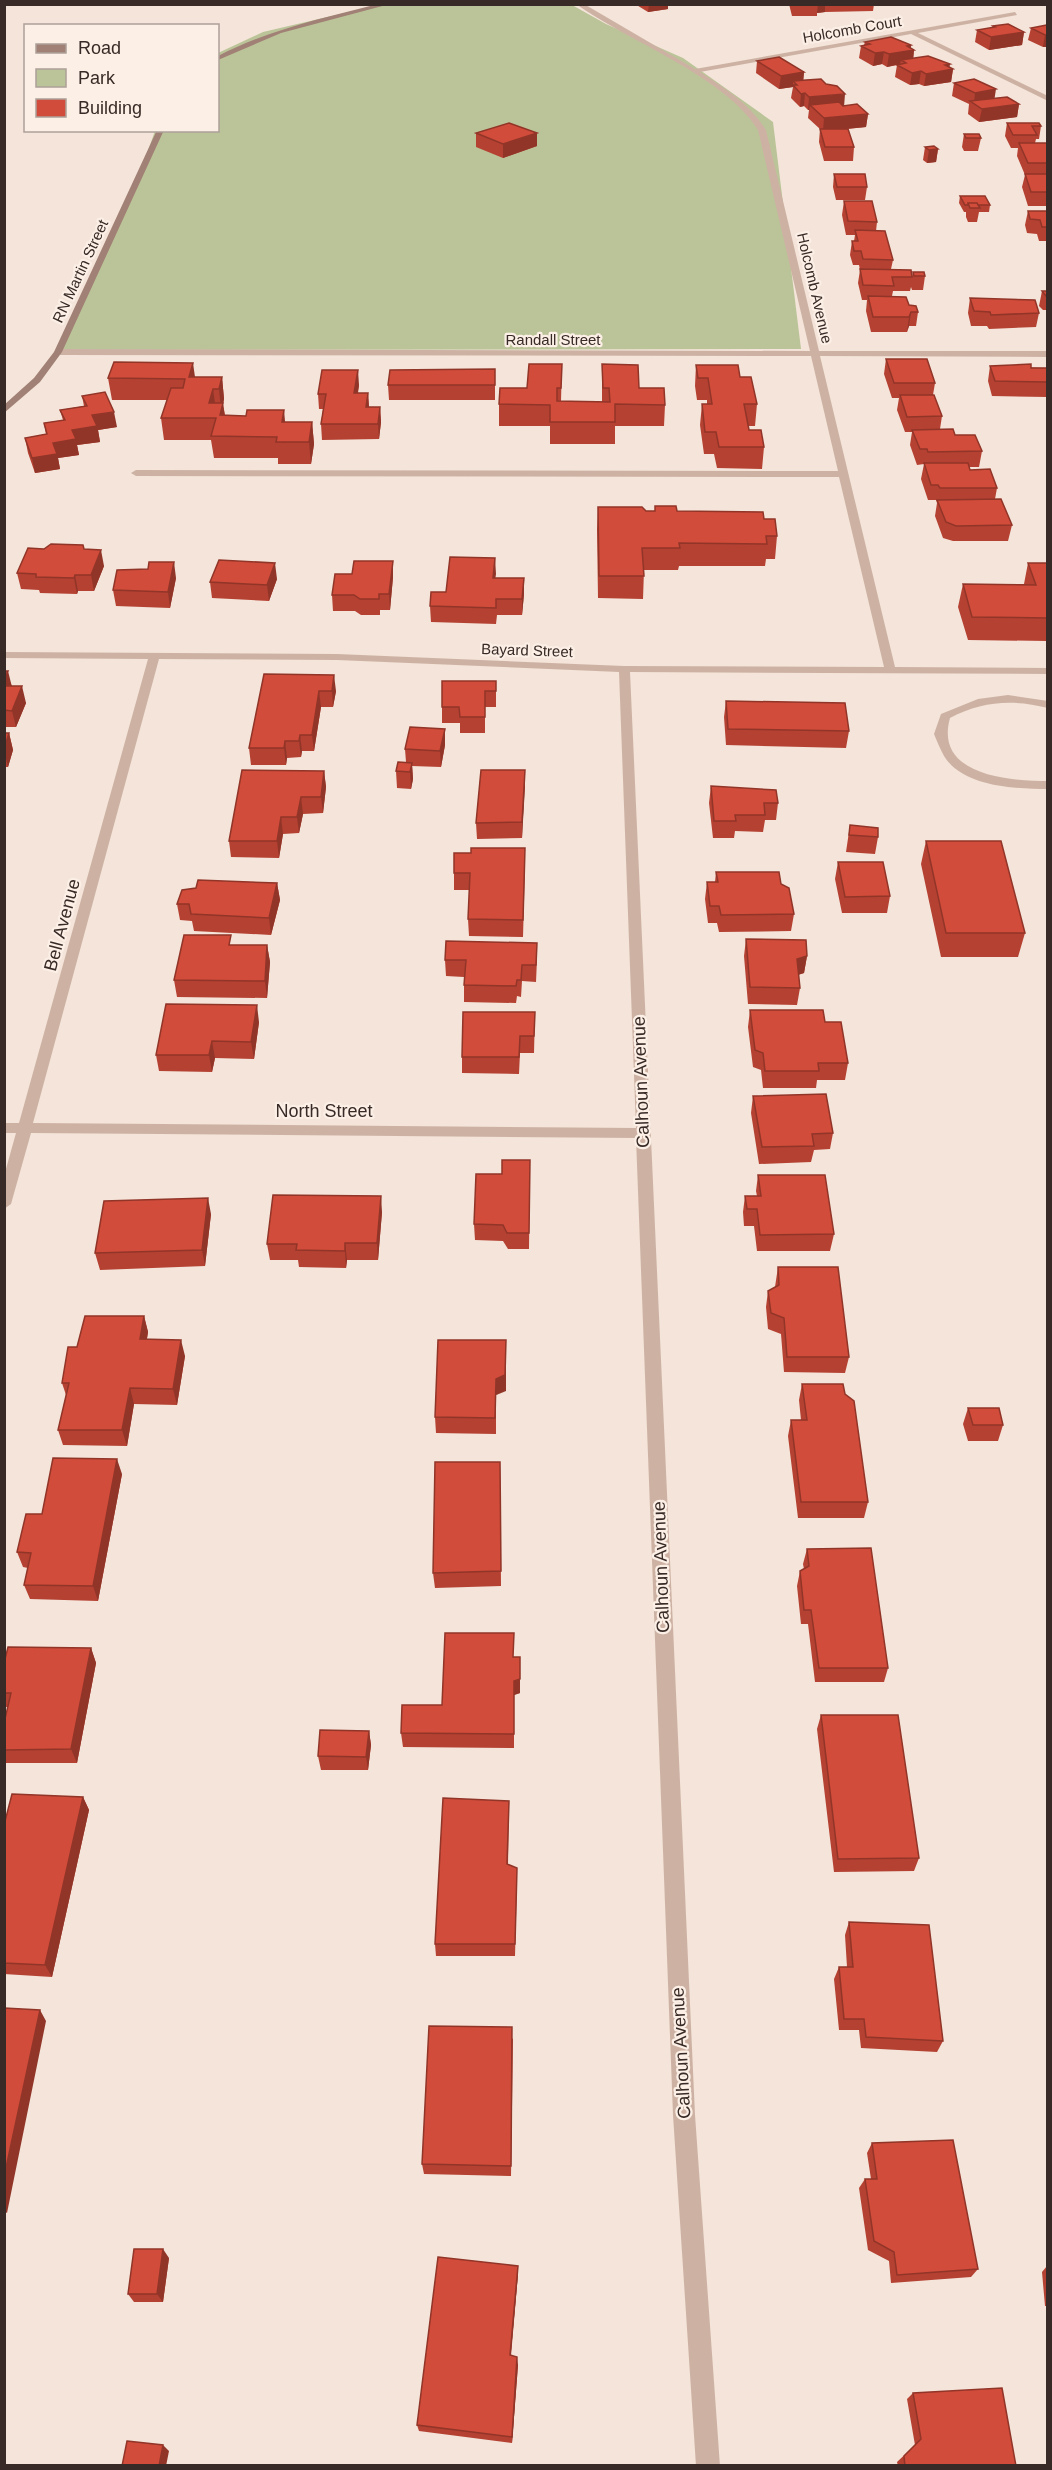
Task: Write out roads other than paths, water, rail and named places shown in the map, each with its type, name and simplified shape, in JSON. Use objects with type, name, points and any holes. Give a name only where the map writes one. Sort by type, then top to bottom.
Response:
[{"type":"street","points":[[219,57],[238,46],[282,30],[387,4]]},
{"type":"street","name":"Holcomb Avenue","points":[[579,4],[694,71],[737,100],[752,114],[762,130],[890,670]]},
{"type":"street","name":"Holcomb Court","points":[[694,71],[1015,14]]},
{"type":"street","points":[[911,32],[1047,99]]},
{"type":"street","name":"RN Martin Street","points":[[4,410],[37,380],[57,352],[160,132]]},
{"type":"street","name":"Randall Street","points":[[57,352],[1047,354]]},
{"type":"street","points":[[136,473],[844,474]]},
{"type":"street","name":"Bayard Street","points":[[4,655],[337,657],[624,669],[1047,671]]},
{"type":"street","name":"Bell Avenue","points":[[4,1203],[155,655]]},
{"type":"street","name":"Calhoun Avenue","points":[[624,669],[684,2115],[708,2466]]},
{"type":"street","points":[[1047,705],[1014,699],[985,699],[962,706],[945,716],[940,734],[950,756],[973,775],[1015,785],[1047,785]]},
{"type":"street","name":"North Street","points":[[4,1128],[643,1133]]}]
